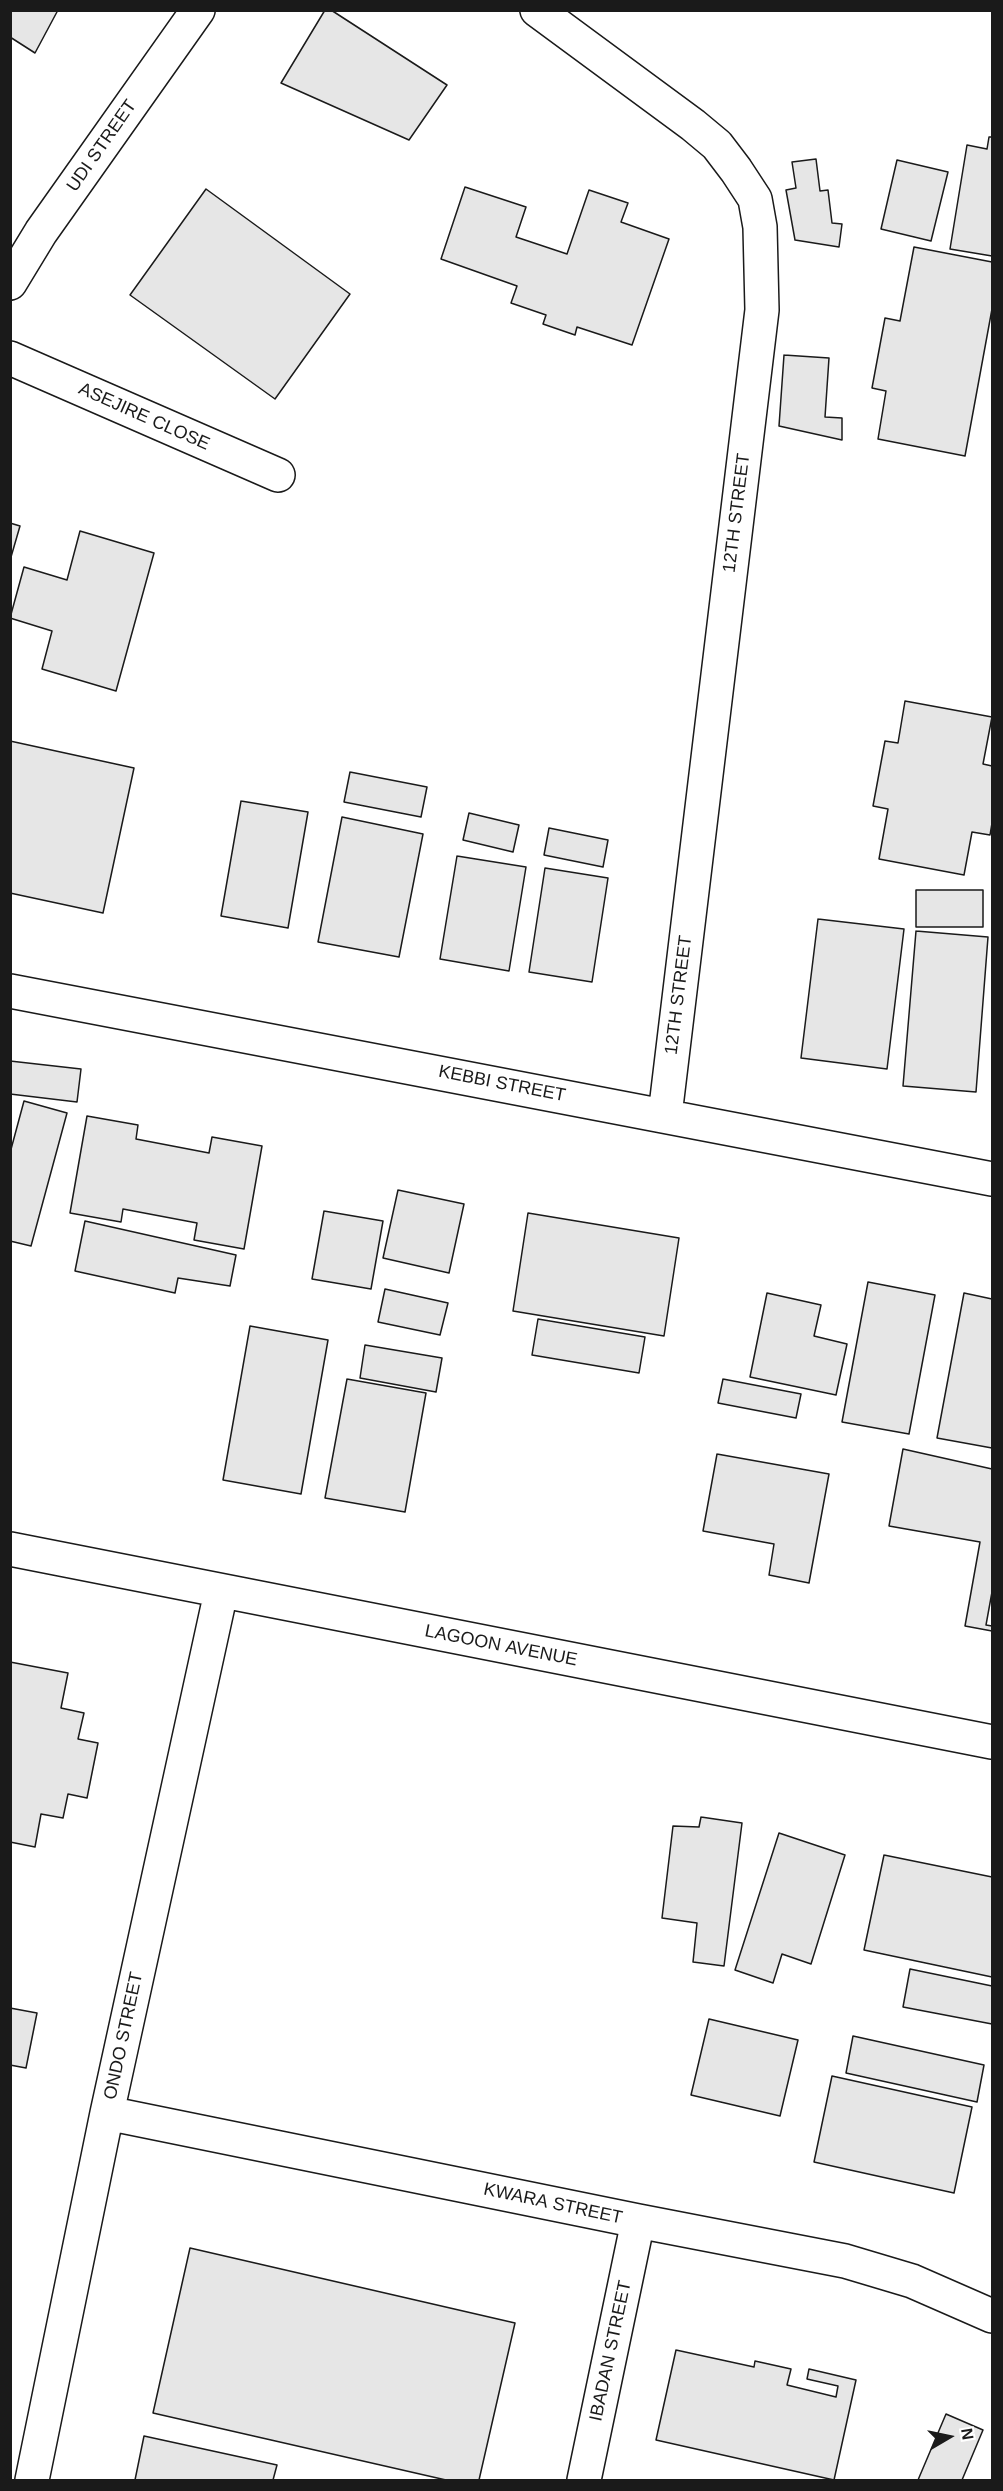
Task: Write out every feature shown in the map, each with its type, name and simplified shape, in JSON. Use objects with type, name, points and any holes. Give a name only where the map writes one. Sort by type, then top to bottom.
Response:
[{"type":"street","name":"UDI STREET","points":[[10,284],[40,232],[198,10]]},
{"type":"street","name":"12TH STREET","points":[[537,10],[717,145],[754,199],[760,227],[762,310],[665,1115]]},
{"type":"street","name":"ASEJIRE CLOSE","points":[[10,358],[278,475]]},
{"type":"street","name":"KEBBI STREET","points":[[10,991],[993,1179]]},
{"type":"street","name":"LAGOON AVENUE","points":[[10,1549],[993,1742]]},
{"type":"street","name":"ONDO STREET","points":[[32,2481],[107,2113],[222,1592]]},
{"type":"street","name":"KWARA STREET","points":[[107,2113],[845,2261],[912,2281],[993,2316]]},
{"type":"street","name":"IBADAN STREET","points":[[584,2481],[638,2221]]},
{"type":"building","points":[[10,10],[58,10],[35,53],[10,37]]},
{"type":"building","points":[[325,10],[331,10],[447,85],[409,140],[281,83]]},
{"type":"building","points":[[989,137],[992,137],[992,256],[950,249],[967,145],[987,149]]},
{"type":"building","points":[[816,159],[820,191],[828,190],[832,223],[842,224],[839,247],[795,240],[786,190],[796,188],[792,162]]},
{"type":"building","points":[[897,160],[948,172],[931,241],[881,229]]},
{"type":"building","points":[[465,187],[526,207],[516,237],[567,254],[589,190],[628,203],[621,222],[669,239],[632,345],[577,327],[575,335],[543,324],[546,315],[511,303],[517,286],[441,259]]},
{"type":"building","points":[[206,189],[350,294],[275,399],[130,295]]},
{"type":"building","points":[[914,247],[992,262],[992,309],[965,456],[878,439],[886,391],[872,388],[885,318],[900,321]]},
{"type":"building","points":[[784,355],[829,358],[825,417],[842,418],[842,440],[779,426]]},
{"type":"building","points":[[10,523],[20,526],[11,557],[10,557]]},
{"type":"building","points":[[80,531],[154,553],[116,691],[42,669],[52,631],[10,618],[24,567],[67,580]]},
{"type":"building","points":[[905,701],[992,717],[983,764],[992,766],[990,835],[972,832],[964,875],[879,859],[888,809],[873,806],[885,741],[898,743]]},
{"type":"building","points":[[10,741],[134,768],[103,913],[10,893]]},
{"type":"building","points":[[350,772],[427,787],[421,817],[344,802]]},
{"type":"building","points":[[241,801],[308,812],[288,928],[221,916]]},
{"type":"building","points":[[469,813],[519,825],[513,852],[463,840]]},
{"type":"building","points":[[342,817],[423,834],[399,957],[318,942]]},
{"type":"building","points":[[549,828],[608,840],[603,867],[544,855]]},
{"type":"building","points":[[457,856],[526,867],[509,971],[440,959]]},
{"type":"building","points":[[545,868],[608,878],[592,982],[529,972]]},
{"type":"building","points":[[916,890],[983,890],[983,927],[916,927]]},
{"type":"building","points":[[818,919],[904,929],[887,1069],[801,1058]]},
{"type":"building","points":[[916,931],[988,937],[976,1092],[903,1086]]},
{"type":"building","points":[[10,1061],[81,1069],[77,1102],[10,1094]]},
{"type":"building","points":[[24,1101],[67,1113],[31,1246],[10,1241],[10,1153]]},
{"type":"building","points":[[87,1116],[138,1125],[136,1139],[209,1153],[212,1137],[262,1146],[244,1249],[194,1240],[197,1223],[123,1209],[121,1222],[70,1213]]},
{"type":"building","points":[[398,1190],[464,1204],[449,1273],[383,1258]]},
{"type":"building","points":[[324,1211],[383,1221],[371,1289],[312,1279]]},
{"type":"building","points":[[528,1213],[679,1238],[664,1336],[513,1311]]},
{"type":"building","points":[[85,1221],[236,1255],[230,1286],[178,1278],[175,1293],[75,1271]]},
{"type":"building","points":[[868,1282],[935,1295],[909,1434],[842,1422]]},
{"type":"building","points":[[385,1289],[448,1303],[440,1335],[378,1322]]},
{"type":"building","points":[[767,1293],[821,1305],[814,1336],[847,1344],[836,1395],[750,1377]]},
{"type":"building","points":[[964,1293],[992,1299],[992,1448],[937,1438]]},
{"type":"building","points":[[538,1319],[645,1337],[639,1373],[532,1355]]},
{"type":"building","points":[[250,1326],[328,1340],[301,1494],[223,1480]]},
{"type":"building","points":[[365,1345],[442,1358],[436,1392],[360,1378]]},
{"type":"building","points":[[347,1379],[426,1393],[405,1512],[325,1498]]},
{"type":"building","points":[[723,1379],[801,1394],[796,1418],[718,1403]]},
{"type":"building","points":[[903,1449],[992,1469],[992,1631],[965,1626],[980,1542],[889,1526]]},
{"type":"building","points":[[717,1454],[829,1474],[809,1583],[769,1575],[774,1544],[703,1531]]},
{"type":"building","points":[[992,1592],[992,1626],[986,1625]]},
{"type":"building","points":[[10,1662],[68,1673],[61,1708],[84,1713],[78,1739],[98,1743],[87,1798],[68,1794],[63,1818],[41,1814],[35,1847],[10,1842]]},
{"type":"building","points":[[701,1817],[742,1823],[724,1966],[693,1962],[697,1923],[662,1918],[673,1826],[699,1827]]},
{"type":"building","points":[[779,1833],[845,1855],[811,1964],[782,1954],[773,1983],[735,1970]]},
{"type":"building","points":[[884,1855],[992,1877],[992,1977],[864,1950]]},
{"type":"building","points":[[910,1969],[992,1986],[992,2024],[903,2007]]},
{"type":"building","points":[[10,2008],[37,2013],[26,2068],[10,2065]]},
{"type":"building","points":[[709,2019],[798,2040],[780,2116],[691,2095]]},
{"type":"building","points":[[853,2036],[984,2065],[977,2102],[846,2073]]},
{"type":"building","points":[[832,2076],[972,2107],[954,2193],[814,2162]]},
{"type":"building","points":[[190,2248],[515,2323],[479,2480],[446,2480],[153,2413]]},
{"type":"building","points":[[676,2350],[754,2367],[755,2361],[791,2369],[787,2385],[836,2397],[838,2386],[807,2379],[809,2369],[856,2380],[834,2480],[656,2440]]},
{"type":"building","points":[[946,2414],[983,2430],[962,2480],[918,2480]]},
{"type":"building","points":[[144,2436],[277,2465],[273,2480],[135,2480]]}]
